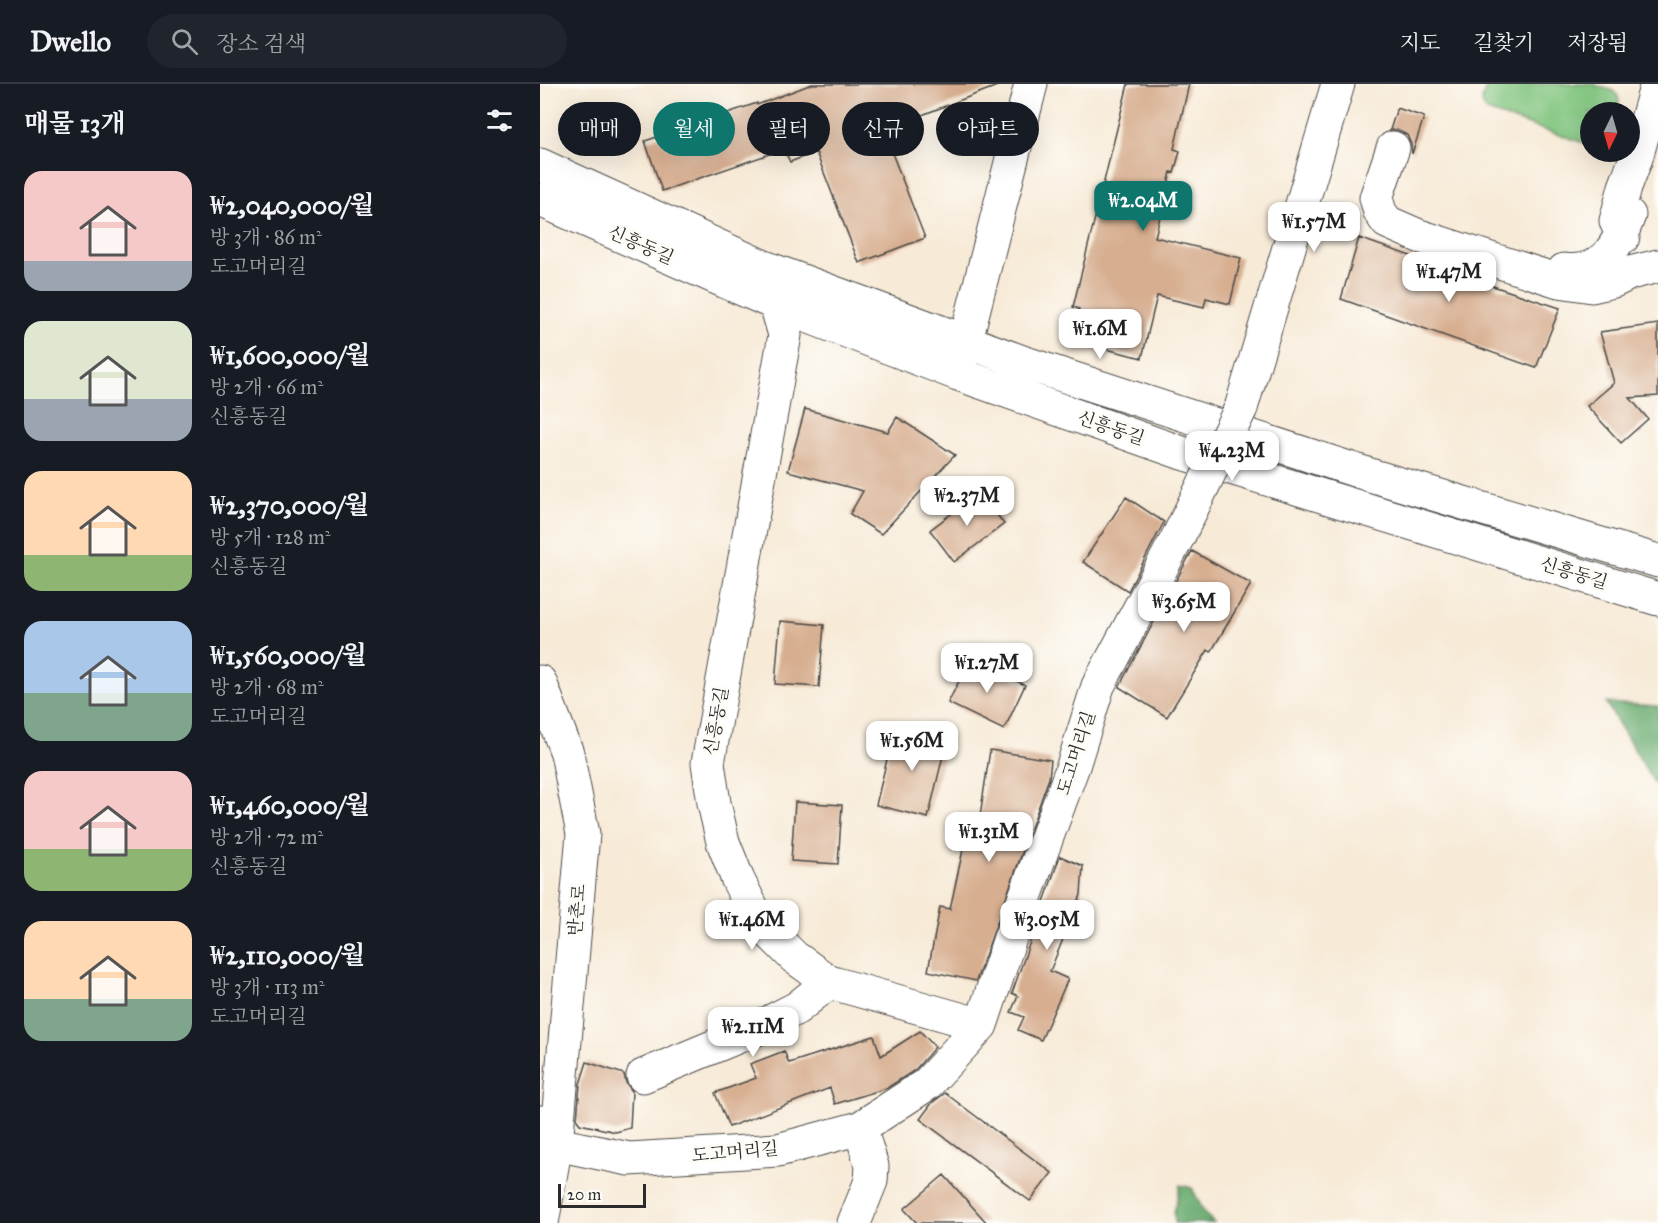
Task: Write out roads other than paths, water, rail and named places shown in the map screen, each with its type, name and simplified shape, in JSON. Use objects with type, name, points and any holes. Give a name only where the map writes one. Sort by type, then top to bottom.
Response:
[{"type":"street","points":[[958,374],[1031,84]]},
{"type":"street","name":"도고머리길","points":[[548,1133],[629,1159],[778,1150],[860,1128],[927,1084],[981,1025],[1073,766],[1098,686],[1179,535],[1241,408],[1338,84]]},
{"type":"street","points":[[1656,265],[1614,281],[1592,286],[1559,281],[1429,239],[1387,222],[1380,212],[1376,198],[1398,150],[1391,200],[1396,211],[1418,225],[1550,267],[1577,272],[1588,270],[1605,259],[1657,84]]},
{"type":"street","points":[[1656,265],[1630,250],[1617,217],[1658,136]]},
{"type":"street","points":[[540,165],[764,267],[1025,363],[1370,475],[1658,561]]},
{"type":"street","name":"신흥동길","points":[[540,200],[776,304],[958,374],[1182,453],[1658,599]]},
{"type":"street","name":"신흥동길","points":[[776,304],[785,335],[708,763],[723,842],[738,880],[759,921],[794,957],[829,982],[981,1025]]},
{"type":"street","name":"반촌로","points":[[540,682],[567,753],[583,834],[548,1133]]},
{"type":"street","points":[[643,1076],[756,1029],[797,1008],[829,982]]},
{"type":"street","points":[[854,1223],[871,1181],[872,1166],[860,1128]]},
{"type":"street","points":[[542,1223],[548,1133]]}]
